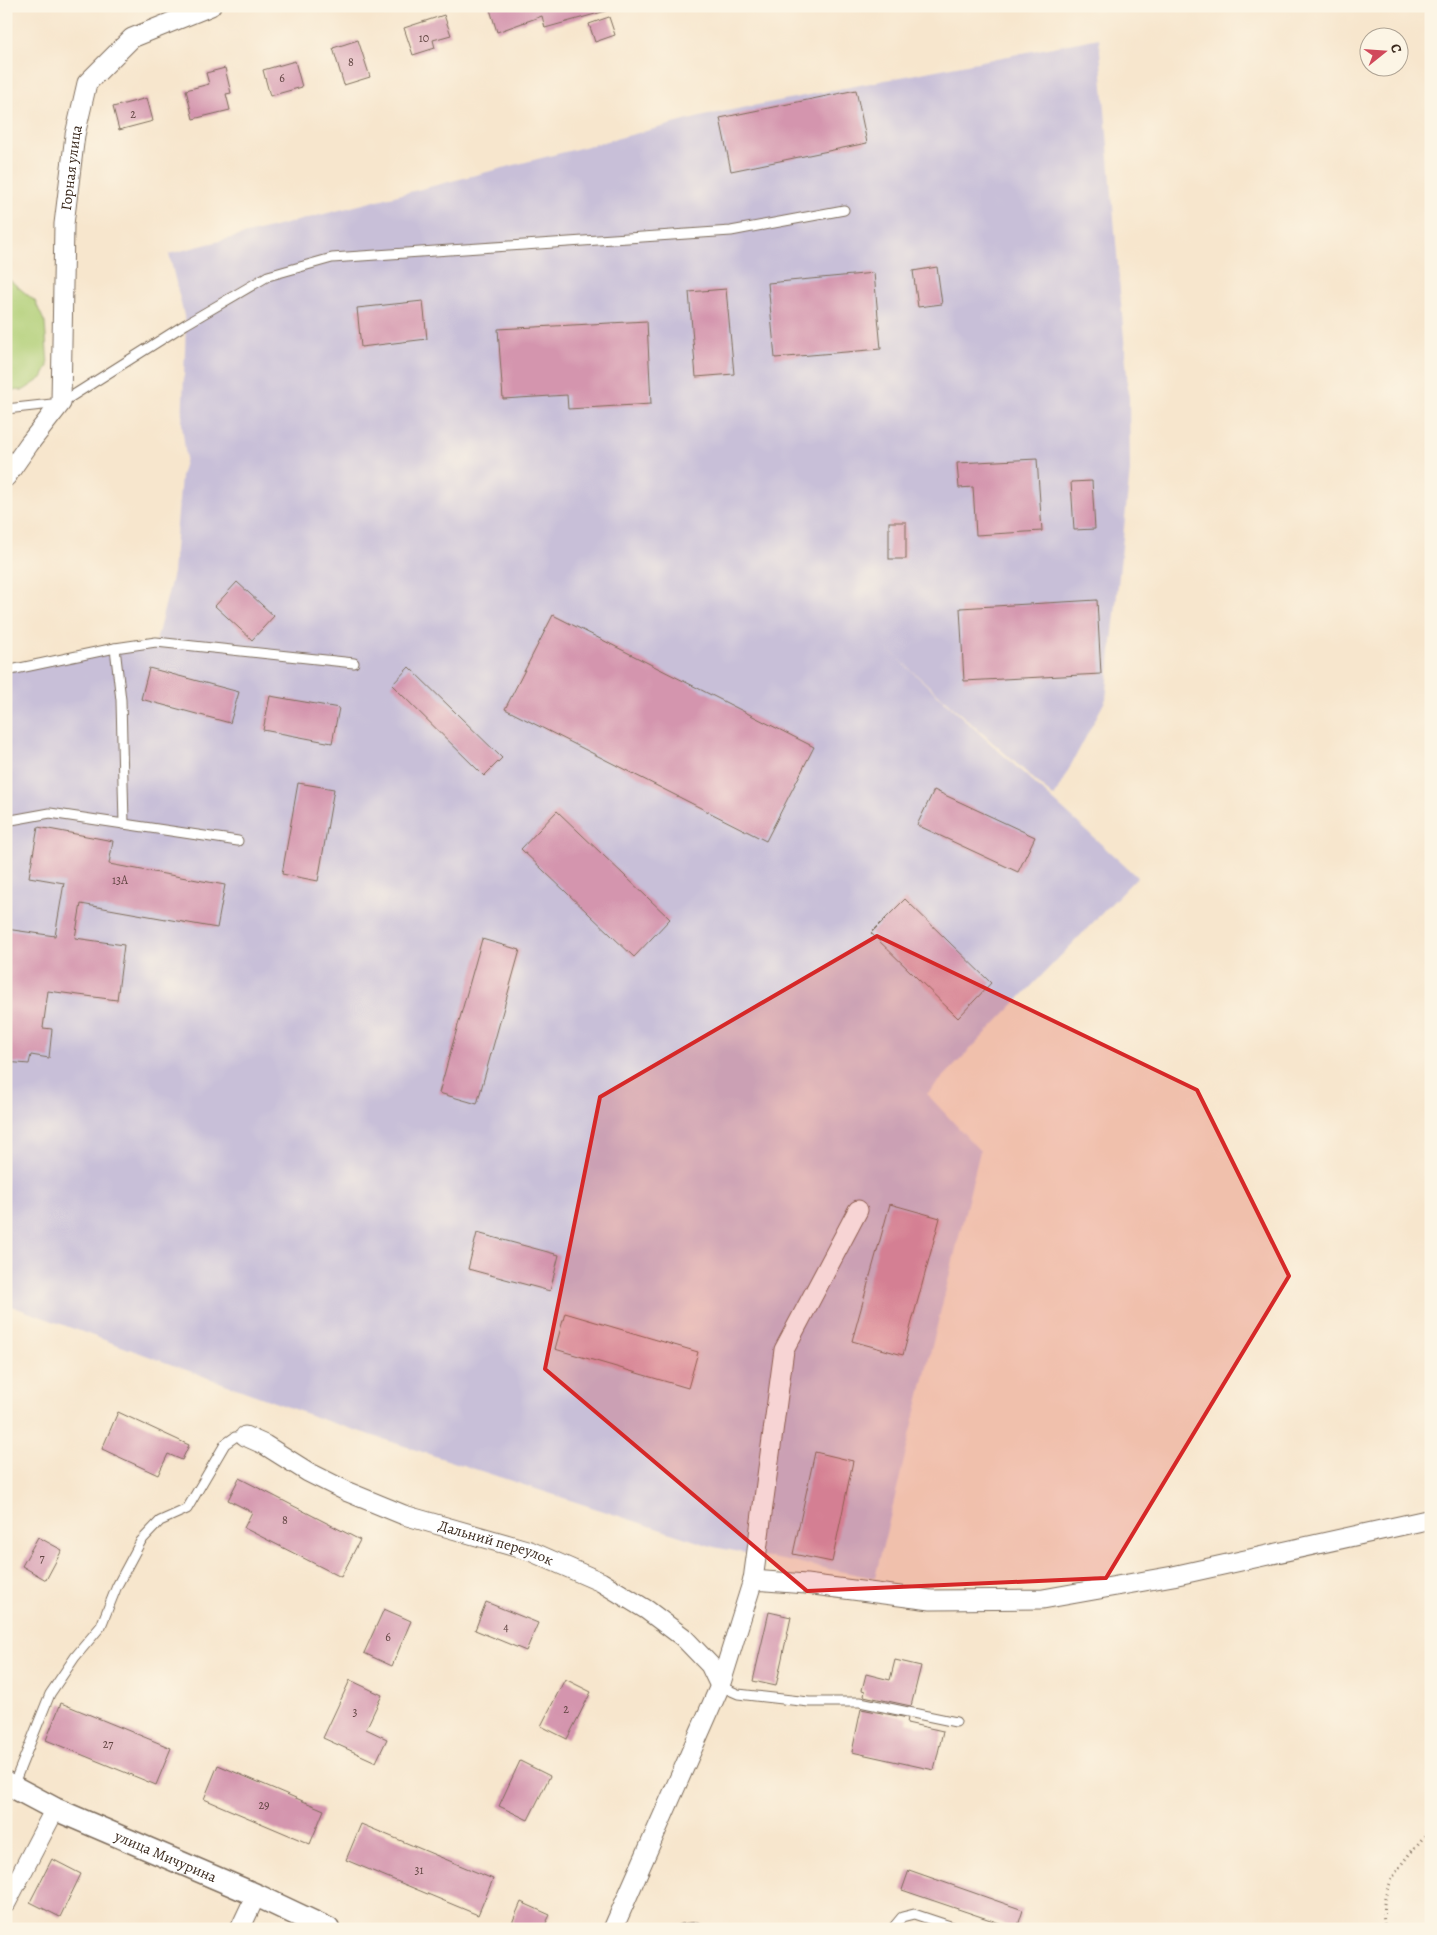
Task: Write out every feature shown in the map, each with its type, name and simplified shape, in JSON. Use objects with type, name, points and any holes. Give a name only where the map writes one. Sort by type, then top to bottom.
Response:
[{"type":"street","name":"Горная улица","points":[[61,403],[64,224],[74,135],[87,82],[132,38],[211,6]]},
{"type":"street","points":[[6,477],[61,403]]},
{"type":"street","points":[[613,1929],[720,1686],[753,1580],[784,1350],[858,1210]]},
{"type":"street","name":"Дальний переулок","points":[[246,1436],[265,1445],[308,1472],[404,1515],[530,1551],[601,1582],[647,1610],[683,1636],[710,1665],[720,1686]]},
{"type":"street","points":[[753,1580],[806,1584],[931,1600],[1043,1599],[1173,1576],[1431,1519]]},
{"type":"street","name":"улица Мичурина","points":[[10,1784],[56,1809],[256,1895],[328,1929]]},
{"type":"street","points":[[6,1903],[56,1809]]},
{"type":"street","points":[[240,1929],[256,1895]]},
{"type":"lane","points":[[6,409],[61,403],[186,324],[268,276],[332,258],[732,231],[844,210]]},
{"type":"lane","points":[[6,671],[115,648],[156,642],[354,663]]},
{"type":"lane","points":[[115,648],[121,700],[124,824]]},
{"type":"lane","points":[[6,822],[50,813],[238,841]]},
{"type":"lane","points":[[10,1784],[50,1694],[75,1657],[101,1626],[117,1586],[141,1541],[160,1521],[187,1509],[225,1444],[235,1437],[246,1436]]},
{"type":"lane","points":[[720,1686],[738,1694],[809,1702],[860,1702],[956,1722]]},
{"type":"lane","points":[[892,1929],[902,1917],[914,1914],[959,1929]]},
{"type":"lane","points":[[681,1929],[697,1926],[702,1929]]},
{"type":"path","points":[[1384,1929],[1384,1895],[1392,1876],[1431,1828]]},
{"type":"highlighted area","points":[[877,936],[1197,1090],[1289,1276],[1106,1578],[807,1591],[545,1369],[600,1097]]},
{"type":"shaded area","points":[[1099,38],[1129,399],[1130,471],[1106,699],[1054,797],[884,646],[1137,877],[927,1094],[980,1151],[875,1578],[714,1547],[321,1419],[6,1304],[6,671],[156,642],[173,573],[181,476],[186,458],[182,425],[186,324],[169,254],[712,114]]},
{"type":"green space","points":[[6,277],[35,301],[45,323],[48,366],[42,378],[24,390],[6,391]]},
{"type":"building","points":[[489,6],[605,6],[606,11],[545,28],[542,16],[497,32]]},
{"type":"building","points":[[444,15],[451,35],[433,40],[435,48],[413,55],[404,28]]},
{"type":"building","points":[[609,17],[615,35],[595,42],[589,24]]},
{"type":"building","points":[[358,40],[370,77],[344,85],[333,48]]},
{"type":"building","points":[[295,61],[302,87],[270,96],[263,70]]},
{"type":"building","points":[[225,68],[231,93],[226,94],[230,110],[193,119],[186,90],[209,84],[206,73]]},
{"type":"building","points":[[856,90],[867,143],[731,171],[720,118]]},
{"type":"building","points":[[147,98],[153,121],[119,130],[113,107]]},
{"type":"building","points":[[937,267],[942,304],[918,307],[913,271]]},
{"type":"building","points":[[874,273],[881,349],[775,358],[768,283]]},
{"type":"building","points":[[726,289],[734,374],[696,377],[689,292]]},
{"type":"building","points":[[423,301],[427,339],[361,347],[357,308]]},
{"type":"building","points":[[647,321],[651,404],[568,409],[567,395],[503,399],[498,329]]},
{"type":"building","points":[[1037,459],[1042,531],[976,535],[973,487],[959,488],[957,463]]},
{"type":"building","points":[[1092,481],[1095,529],[1074,530],[1071,482]]},
{"type":"building","points":[[889,522],[906,522],[906,559],[889,559]]},
{"type":"building","points":[[237,582],[274,616],[252,640],[215,606]]},
{"type":"building","points":[[1097,600],[1101,674],[964,681],[960,608]]},
{"type":"building","points":[[553,615],[814,747],[766,841],[505,709]]},
{"type":"building","points":[[409,667],[502,758],[484,776],[392,685]]},
{"type":"building","points":[[149,668],[239,692],[230,723],[141,699]]},
{"type":"building","points":[[270,696],[339,708],[332,743],[263,730]]},
{"type":"building","points":[[298,783],[334,789],[318,881],[282,874]]},
{"type":"building","points":[[934,790],[1035,837],[1018,872],[917,825]]},
{"type":"building","points":[[557,811],[670,919],[634,957],[521,849]]},
{"type":"building","points":[[38,827],[113,841],[109,864],[225,885],[217,928],[81,904],[75,938],[124,945],[117,1000],[48,991],[43,1028],[52,1029],[49,1058],[31,1055],[29,1064],[6,1062],[6,929],[55,936],[64,883],[29,877]]},
{"type":"building","points":[[905,899],[991,983],[958,1018],[871,933]]},
{"type":"building","points":[[482,939],[520,950],[477,1104],[439,1093]]},
{"type":"building","points":[[890,1204],[940,1218],[903,1355],[852,1341]]},
{"type":"building","points":[[477,1233],[559,1255],[550,1291],[468,1269]]},
{"type":"building","points":[[565,1313],[698,1352],[688,1388],[555,1349]]},
{"type":"building","points":[[118,1412],[189,1445],[182,1460],[168,1454],[158,1475],[102,1449]]},
{"type":"building","points":[[815,1452],[853,1461],[832,1562],[793,1554]]},
{"type":"building","points":[[239,1478],[360,1540],[341,1577],[244,1528],[252,1512],[228,1500]]},
{"type":"building","points":[[38,1537],[62,1550],[46,1580],[22,1566]]},
{"type":"building","points":[[486,1602],[538,1623],[526,1651],[475,1630]]},
{"type":"building","points":[[384,1609],[411,1621],[392,1666],[364,1653]]},
{"type":"building","points":[[769,1612],[791,1617],[776,1686],[753,1681]]},
{"type":"building","points":[[895,1660],[921,1666],[911,1706],[864,1696],[865,1691],[862,1690],[866,1674],[890,1680]]},
{"type":"building","points":[[565,1679],[591,1692],[567,1739],[541,1726]]},
{"type":"building","points":[[350,1680],[382,1695],[366,1729],[387,1739],[376,1762],[323,1738]]},
{"type":"building","points":[[61,1703],[171,1748],[156,1785],[46,1740]]},
{"type":"building","points":[[861,1709],[908,1718],[907,1723],[943,1731],[934,1770],[852,1752]]},
{"type":"building","points":[[520,1761],[550,1776],[528,1820],[499,1806]]},
{"type":"building","points":[[218,1765],[324,1810],[310,1844],[204,1799]]},
{"type":"building","points":[[361,1824],[493,1879],[478,1915],[346,1860]]},
{"type":"building","points":[[52,1859],[81,1874],[60,1917],[30,1902]]},
{"type":"building","points":[[909,1870],[1023,1910],[1017,1929],[902,1890]]},
{"type":"building","points":[[521,1902],[550,1915],[543,1929],[524,1929],[512,1923]]}]
